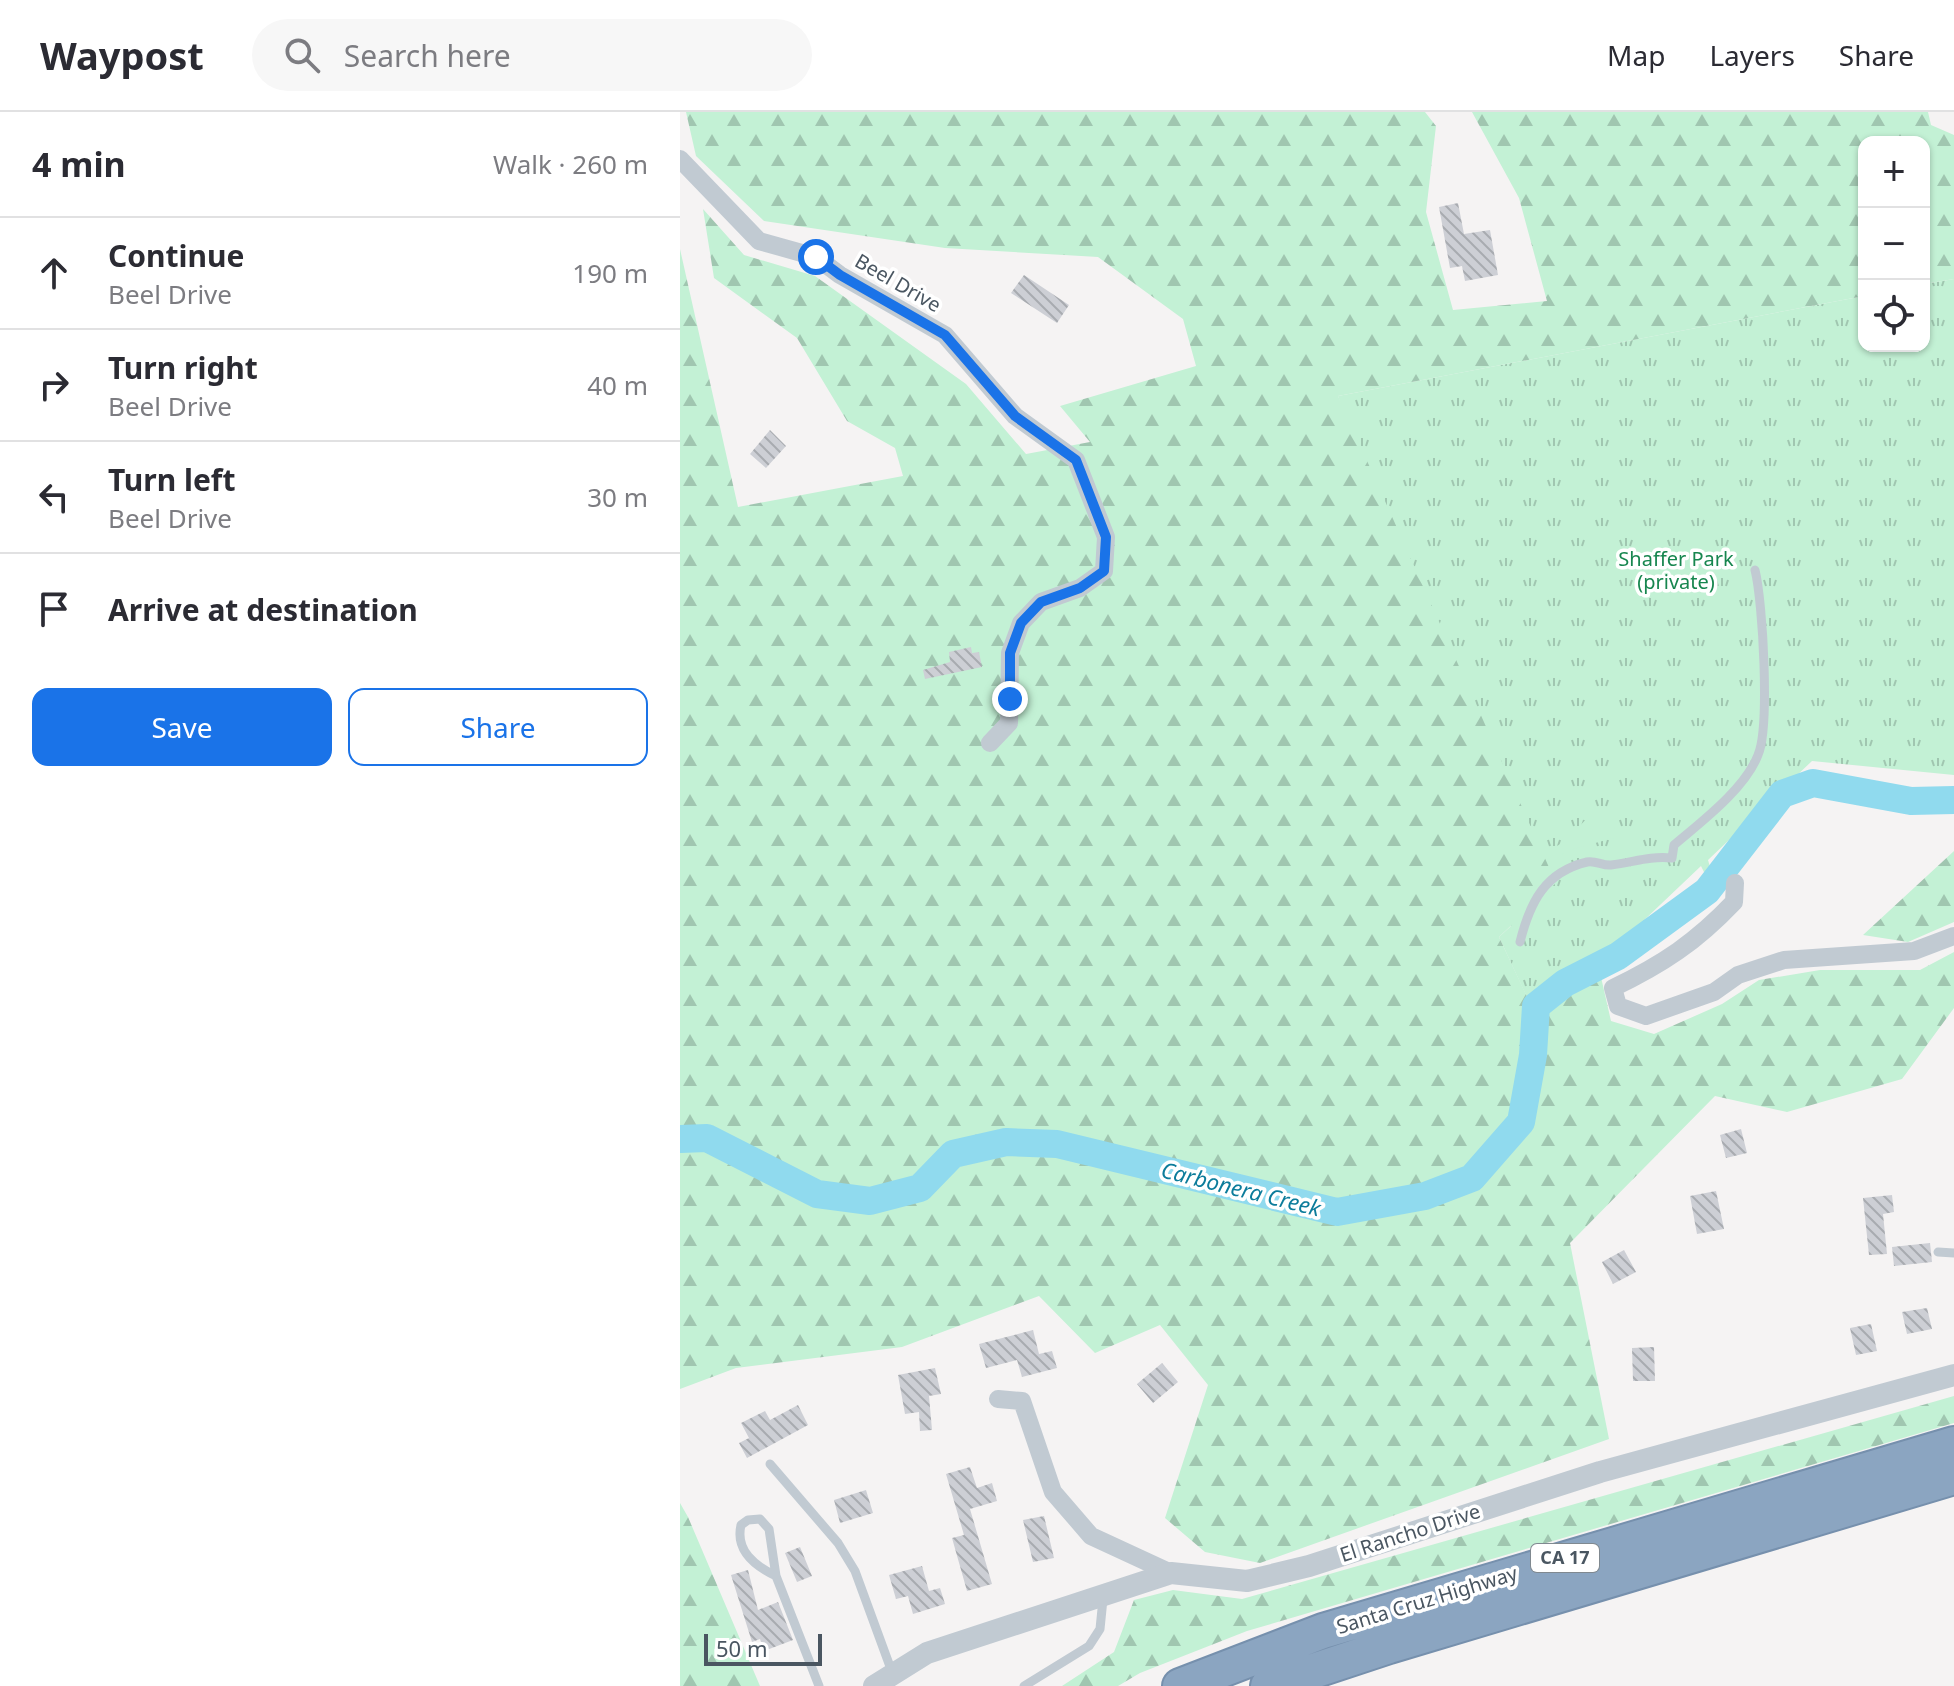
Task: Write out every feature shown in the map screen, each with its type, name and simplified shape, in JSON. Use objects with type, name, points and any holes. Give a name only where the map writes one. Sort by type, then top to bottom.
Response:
[{"type":"highway","name":"Santa Cruz Highway","points":[[1180,1686],[1323,1631],[1954,1444]]},
{"type":"highway","name":"Santa Cruz Highway","points":[[1268,1686],[1389,1646],[1954,1477]]},
{"type":"street","name":"Beel Drive","points":[[680,159],[759,241],[816,257],[840,275],[945,335],[1015,416],[1076,460],[1106,537],[1104,571],[1080,588],[1041,602],[1021,623],[1010,653],[1009,723],[990,743]]},
{"type":"street","points":[[1735,883],[1734,902],[1706,932],[1664,964],[1613,988],[1618,1006],[1646,1016],[1714,992],[1738,975],[1784,960],[1914,951],[1954,936]]},
{"type":"street","name":"El Rancho Drive","points":[[874,1686],[927,1653],[1171,1573],[1247,1581],[1309,1566],[1600,1472],[1954,1375]]},
{"type":"street","points":[[998,1399],[1022,1401],[1053,1492],[1091,1536],[1171,1573]]},
{"type":"lane","points":[[1520,942],[1526,917],[1542,885],[1565,870],[1591,860],[1608,865],[1647,856],[1672,858],[1674,845],[1714,811],[1750,769],[1759,754],[1762,718],[1763,634],[1755,570]]},
{"type":"lane","points":[[1938,1252],[1954,1253]]},
{"type":"lane","points":[[770,1464],[838,1543],[855,1571],[892,1672]]},
{"type":"lane","points":[[776,1576],[751,1562],[742,1548],[741,1525],[748,1520],[760,1519],[769,1529],[776,1576],[819,1686]]},
{"type":"lane","points":[[1024,1686],[1089,1646],[1100,1629],[1103,1595]]},
{"type":"green space","points":[[686,112],[1425,112],[1436,126],[1426,212],[1453,310],[1547,301],[1519,198],[1472,112],[1928,112],[1931,125],[1954,135],[1954,279],[1930,283],[1930,136],[1858,136],[1858,297],[1338,396],[1556,883],[1499,937],[1538,1020],[1598,964],[1611,1021],[1654,1034],[1722,1004],[1759,980],[1820,970],[1920,970],[1954,952],[1954,1008],[1902,1079],[1787,1112],[1715,1096],[1570,1243],[1609,1439],[1260,1563],[1205,1552],[1165,1518],[1208,1385],[1160,1325],[1095,1353],[1039,1296],[902,1347],[736,1368],[680,1389],[680,249],[738,507],[903,476],[895,448],[847,421],[797,338],[714,278],[703,209],[744,255],[815,276],[966,384],[1026,454],[1090,442],[1060,406],[1196,366],[1183,319],[1098,257],[945,248],[764,221],[696,156]]},
{"type":"green space","name":"Shaffer Park (private)","points":[[1954,279],[1954,775],[1812,761],[1708,860],[1711,870],[1706,876],[1701,866],[1538,1021],[1499,937],[1511,926],[1509,914],[1338,396],[1858,297],[1858,352],[1930,352],[1930,283]]},
{"type":"green space","points":[[1599,806],[1612,819],[1617,837],[1570,850],[1553,859],[1549,851],[1565,841]]},
{"type":"green space","points":[[1954,851],[1954,922],[1908,942],[1863,935]]},
{"type":"green space","points":[[1954,1396],[1954,1423],[1247,1631],[1140,1673],[1118,1686],[1062,1686],[1114,1652],[1134,1600],[1173,1590],[1242,1599]]},
{"type":"green space","points":[[680,1503],[688,1517],[760,1686],[680,1686]]},
{"type":"building","points":[[1458,203],[1464,234],[1490,230],[1498,275],[1465,281],[1462,266],[1450,268],[1439,207]]},
{"type":"building","points":[[1024,275],[1069,305],[1057,323],[1011,293]]},
{"type":"building","points":[[770,430],[786,446],[766,468],[750,454]]},
{"type":"building","points":[[971,647],[972,653],[979,652],[982,667],[925,679],[923,670],[950,662],[949,652]]},
{"type":"building","points":[[1741,1129],[1747,1153],[1726,1158],[1720,1135]]},
{"type":"building","points":[[1716,1191],[1724,1229],[1697,1234],[1690,1196]]},
{"type":"building","points":[[1892,1195],[1894,1212],[1883,1214],[1887,1254],[1869,1255],[1863,1198]]},
{"type":"building","points":[[1930,1243],[1932,1262],[1894,1266],[1892,1247]]},
{"type":"building","points":[[1624,1250],[1636,1272],[1613,1284],[1602,1262]]},
{"type":"building","points":[[1927,1308],[1932,1329],[1907,1334],[1902,1312]]},
{"type":"building","points":[[1871,1324],[1877,1351],[1856,1355],[1850,1328]]},
{"type":"building","points":[[1033,1330],[1039,1354],[1052,1351],[1057,1368],[1022,1377],[1017,1360],[986,1368],[979,1344]]},
{"type":"building","points":[[1654,1347],[1655,1381],[1633,1381],[1632,1348]]},
{"type":"building","points":[[1162,1363],[1178,1382],[1153,1403],[1137,1384]]},
{"type":"building","points":[[935,1368],[941,1394],[929,1396],[932,1430],[920,1431],[919,1412],[905,1414],[898,1375]]},
{"type":"building","points":[[798,1405],[808,1425],[747,1458],[739,1443],[749,1438],[741,1423],[765,1411],[770,1420]]},
{"type":"building","points":[[970,1467],[977,1488],[992,1483],[997,1501],[970,1509],[992,1584],[967,1591],[952,1538],[964,1535],[946,1474]]},
{"type":"building","points":[[866,1490],[873,1513],[840,1523],[834,1500]]},
{"type":"building","points":[[1044,1516],[1054,1558],[1033,1562],[1023,1520]]},
{"type":"building","points":[[800,1547],[812,1576],[797,1582],[785,1553]]},
{"type":"building","points":[[922,1566],[929,1591],[940,1588],[945,1604],[913,1614],[908,1596],[896,1599],[889,1575]]},
{"type":"building","points":[[748,1570],[758,1610],[778,1602],[793,1640],[764,1651],[760,1639],[752,1642],[731,1575]]},
{"type":"waterway","name":"Carbonera Creek","points":[[680,1139],[707,1138],[817,1194],[870,1201],[920,1188],[953,1154],[1006,1142],[1057,1144],[1337,1212],[1425,1196],[1472,1178],[1521,1122],[1533,1055],[1536,1006],[1565,983],[1618,956],[1707,891],[1782,794],[1813,783],[1911,801],[1954,800]]},
{"type":"route","points":[[816,257],[840,275],[945,335],[1015,416],[1076,460],[1106,537],[1104,571],[1080,588],[1041,602],[1021,623],[1010,653],[1010,699]]}]
